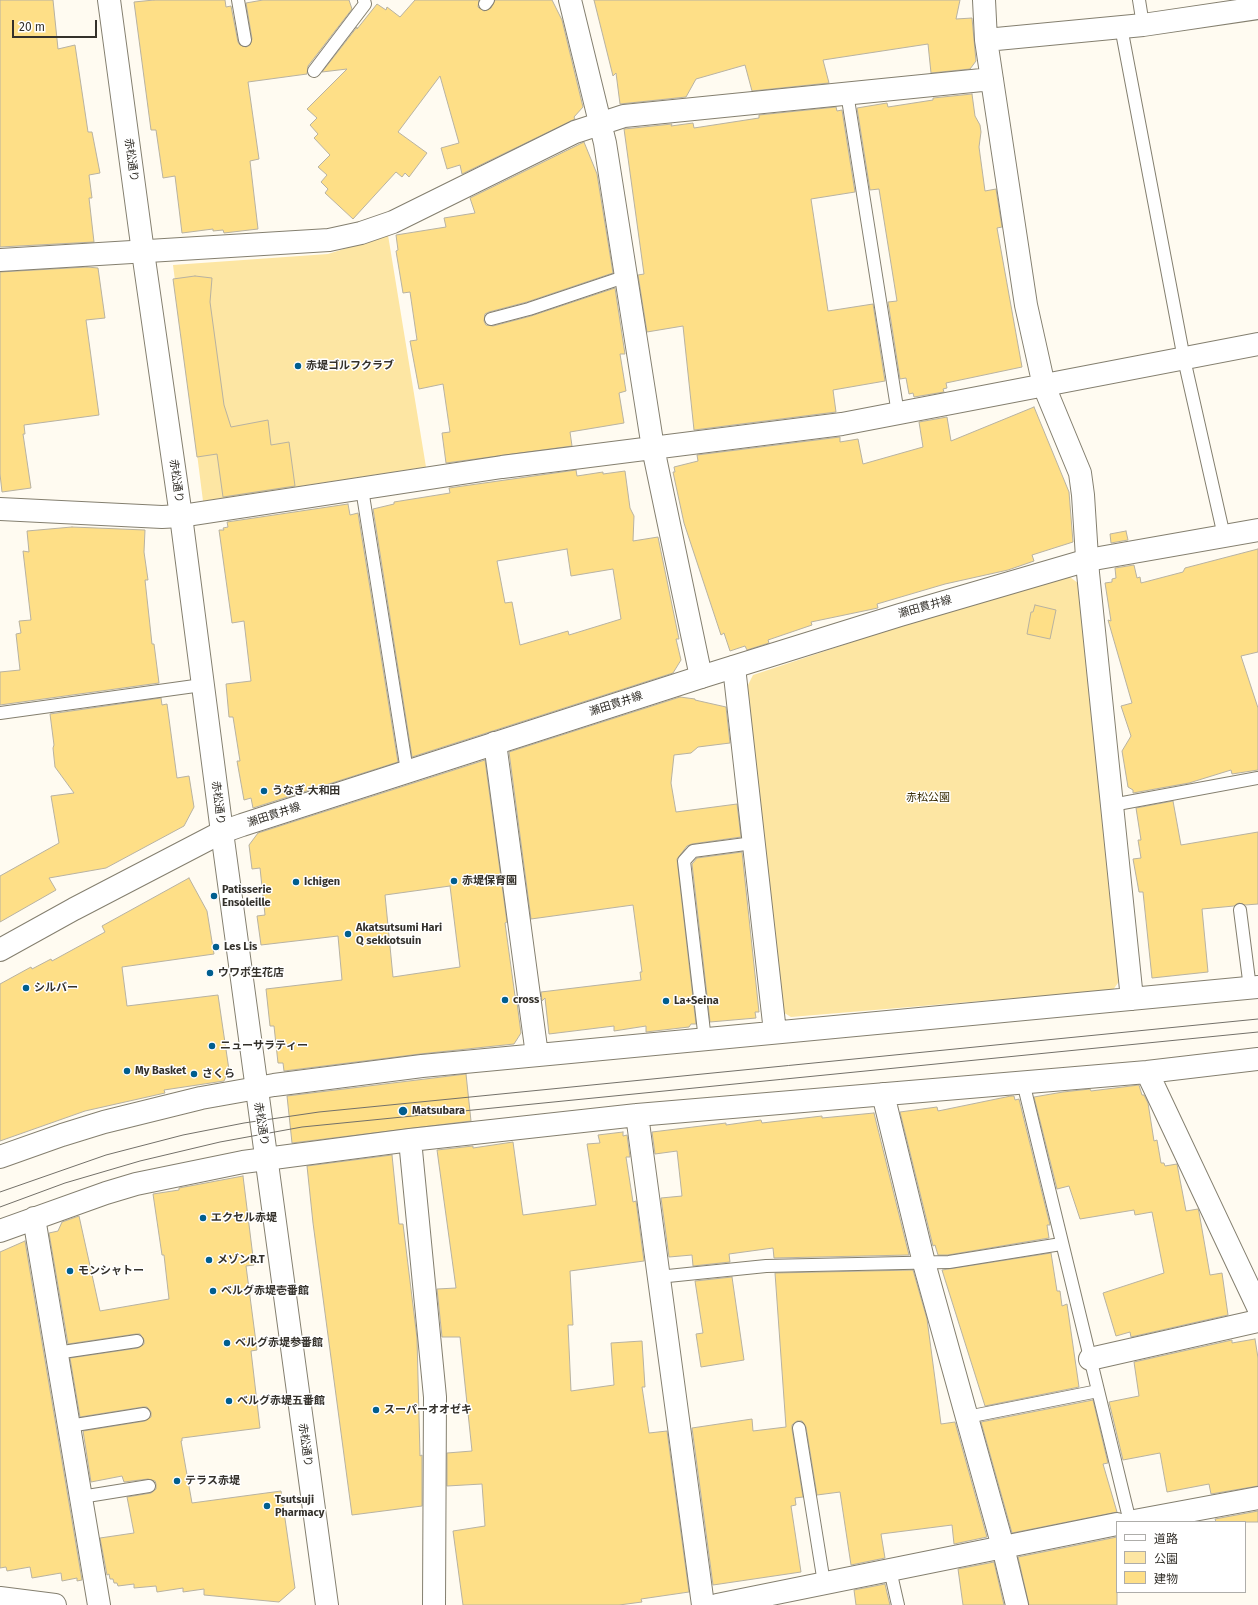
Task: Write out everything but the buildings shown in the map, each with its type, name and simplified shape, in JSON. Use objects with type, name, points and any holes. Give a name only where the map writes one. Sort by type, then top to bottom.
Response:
[{"type":"street","name":"赤松通り","points":[[109,0],[181,516],[202,685],[327,1605]]},
{"type":"street","points":[[570,0],[605,143],[627,276],[652,448],[701,677]]},
{"type":"street","points":[[984,0],[986,40],[1026,305],[1044,386],[1080,473],[1083,494],[1088,573],[1132,999]]},
{"type":"street","points":[[986,40],[1143,25],[1258,8]]},
{"type":"street","points":[[0,260],[329,240],[361,233],[393,222],[575,132],[624,116],[992,79]]},
{"type":"street","points":[[0,509],[162,517],[181,516],[502,467],[842,424],[1258,344]]},
{"type":"street","name":"瀬田貫井線","points":[[0,950],[74,909],[222,832],[701,677],[900,615],[1088,560],[1258,530]]},
{"type":"street","points":[[734,667],[775,1032]]},
{"type":"street","points":[[495,743],[537,1055]]},
{"type":"street","points":[[0,1157],[104,1122],[201,1098],[256,1087],[422,1066],[1254,988]]},
{"type":"street","points":[[0,1231],[136,1184],[214,1168],[410,1140],[637,1115],[1147,1072],[1258,1059]]},
{"type":"street","points":[[1147,1072],[1258,1308]]},
{"type":"street","points":[[883,1094],[924,1262],[1003,1547],[1017,1605]]},
{"type":"street","points":[[637,1115],[703,1605]]},
{"type":"street","points":[[410,1140],[434,1397],[434,1605]]},
{"type":"street","points":[[34,1218],[99,1605]]},
{"type":"street","points":[[1090,1358],[1258,1321]]},
{"type":"street","points":[[1142,1521],[1193,1517],[1258,1498]]},
{"type":"street","points":[[717,1605],[764,1600],[824,1583],[1116,1524]]},
{"type":"street","points":[[0,1598],[55,1605]]},
{"type":"lane","points":[[238,0],[245,40]]},
{"type":"lane","points":[[314,71],[365,4],[364,0]]},
{"type":"lane","points":[[1139,0],[1143,25]]},
{"type":"lane","points":[[1121,27],[1184,359],[1224,536]]},
{"type":"lane","points":[[847,93],[898,414]]},
{"type":"lane","points":[[491,319],[529,309],[627,276]]},
{"type":"lane","points":[[362,488],[407,771]]},
{"type":"lane","points":[[0,713],[202,685]]},
{"type":"lane","points":[[1112,805],[1258,778]]},
{"type":"lane","points":[[705,1040],[684,861],[693,851],[753,843]]},
{"type":"lane","points":[[1240,910],[1254,988]]},
{"type":"lane","points":[[1023,1082],[1129,1521]]},
{"type":"lane","points":[[658,1277],[766,1266],[949,1262],[1062,1244]]},
{"type":"lane","points":[[56,1352],[137,1341]]},
{"type":"lane","points":[[967,1417],[1098,1391]]},
{"type":"lane","points":[[69,1426],[144,1414]]},
{"type":"lane","points":[[799,1428],[824,1583]]},
{"type":"lane","points":[[81,1497],[149,1486]]},
{"type":"lane","points":[[890,1570],[898,1605]]},
{"type":"green space","name":"赤堤ゴルフクラブ","points":[[388,235],[426,467],[203,501],[173,265],[328,254]]},
{"type":"green space","name":"赤松公園","points":[[1063,572],[1078,583],[1120,980],[1113,990],[791,1017],[781,1011],[744,693],[753,675]]},
{"type":"tram line","points":[[0,1192],[106,1155],[183,1135],[244,1123],[319,1112],[1258,1019]]},
{"type":"tram line","points":[[0,1207],[65,1183],[140,1161],[220,1142],[302,1127],[1258,1032]]},
{"type":"place","name":"赤堤ゴルフクラブ","points":[[298,366]]},
{"type":"place","name":"うなぎ 大和田","points":[[264,791]]},
{"type":"place","name":"赤堤保育園","points":[[454,881]]},
{"type":"place","name":"Ichigen","points":[[296,882]]},
{"type":"place","name":"Patisserie Ensoleille","points":[[214,896]]},
{"type":"place","name":"Akatsutsumi Hari Q sekkotsuin","points":[[348,934]]},
{"type":"place","name":"Les Lis","points":[[216,947]]},
{"type":"place","name":"ウワボ生花店","points":[[210,973]]},
{"type":"place","name":"シルバー","points":[[26,988]]},
{"type":"place","name":"cross","points":[[505,1000]]},
{"type":"place","name":"La+Seina","points":[[666,1001]]},
{"type":"place","name":"ニューサラティー","points":[[212,1046]]},
{"type":"place","name":"My Basket","points":[[127,1071]]},
{"type":"place","name":"さくら","points":[[194,1074]]},
{"type":"place","name":"Matsubara","points":[[403,1111]]},
{"type":"place","name":"エクセル赤堤","points":[[203,1218]]},
{"type":"place","name":"メゾンR.T","points":[[209,1260]]},
{"type":"place","name":"モンシャトー","points":[[70,1271]]},
{"type":"place","name":"ベルグ赤堤壱番館","points":[[213,1291]]},
{"type":"place","name":"ベルグ赤堤参番館","points":[[227,1343]]},
{"type":"place","name":"ベルグ赤堤五番館","points":[[229,1401]]},
{"type":"place","name":"スーパーオオゼキ","points":[[376,1410]]},
{"type":"place","name":"テラス赤堤","points":[[177,1481]]},
{"type":"place","name":"Tsutsuji Pharmacy","points":[[267,1506]]}]
